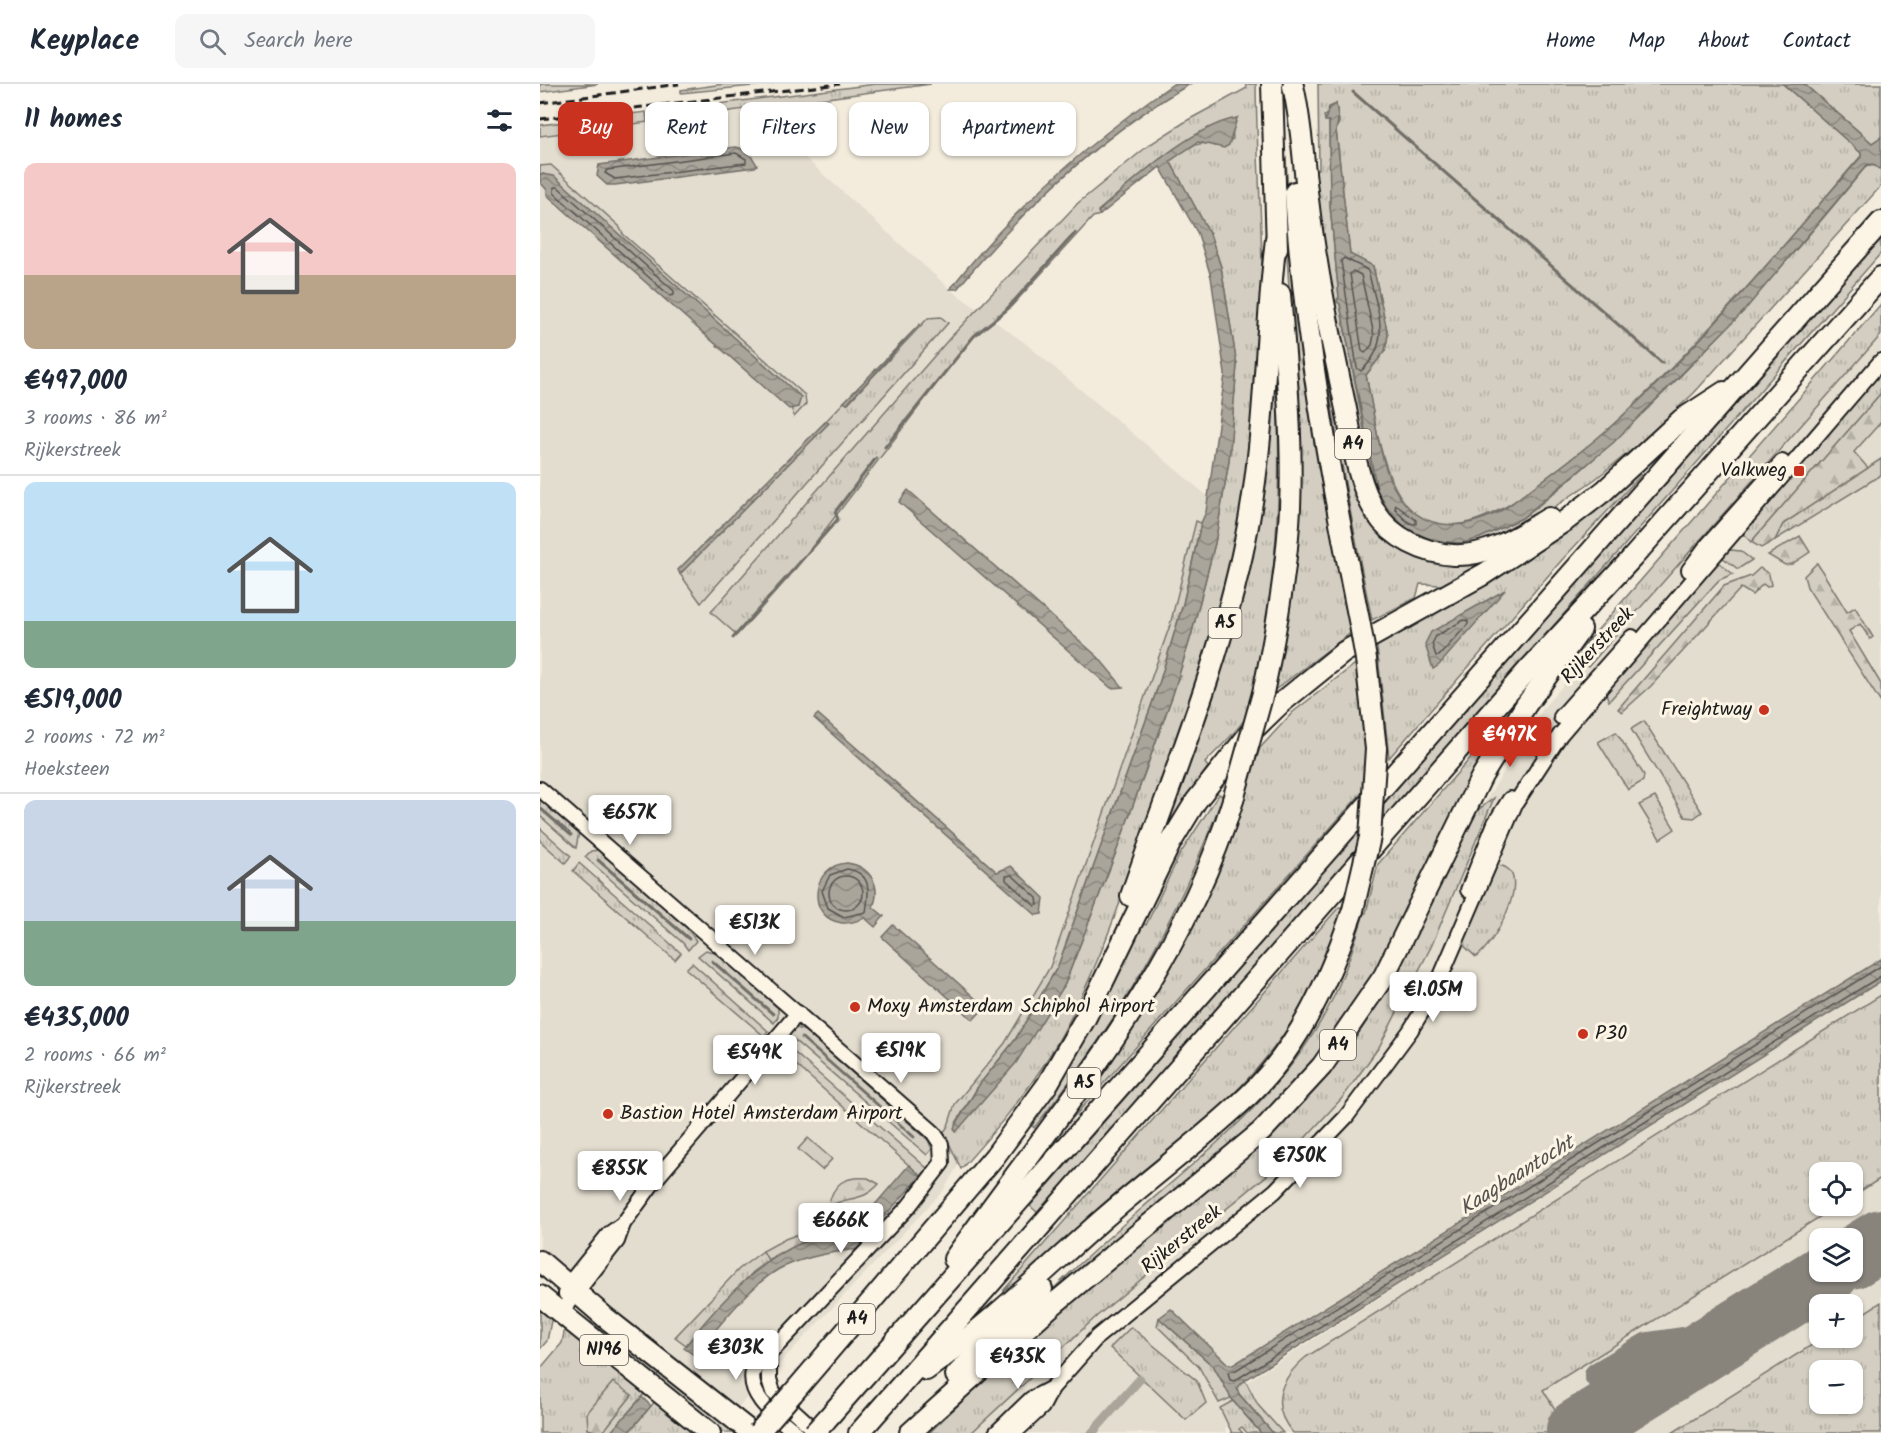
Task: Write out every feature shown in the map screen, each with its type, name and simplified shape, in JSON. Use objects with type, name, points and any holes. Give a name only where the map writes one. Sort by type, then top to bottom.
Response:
[{"type":"highway","name":"A5","points":[[895,1342],[1118,1035],[1157,973],[1213,857],[1233,800],[1263,693],[1279,619],[1290,507],[1289,405],[1276,238],[1272,84]]},
{"type":"highway","name":"A4","points":[[1293,85],[1301,119],[1308,198],[1336,362],[1358,468],[1365,490],[1377,514],[1396,533],[1417,547],[1455,555],[1478,553],[1521,534],[1631,468]]},
{"type":"highway","points":[[899,1389],[963,1343],[1118,1206],[1250,1094],[1270,1071],[1304,1023],[1333,968],[1353,910],[1370,837],[1376,749],[1366,659],[1330,472],[1305,311],[1294,162],[1293,85]]},
{"type":"highway","name":"A4","points":[[819,1429],[1881,222]]},
{"type":"highway","name":"A5","points":[[1100,990],[1204,691],[1240,564],[1253,502],[1265,405],[1269,295],[1276,238]]},
{"type":"highway","name":"A4","points":[[859,1433],[1519,680],[1633,557],[1881,277]]},
{"type":"highway","name":"A4","points":[[758,1433],[995,1155],[1047,1085],[1100,990],[1171,842],[1196,801],[1250,733],[1281,703],[1344,652],[1534,542],[1604,491],[1681,420],[1746,377]]},
{"type":"highway","name":"A4","points":[[912,1431],[1049,1308],[1262,1131],[1322,1066],[1384,976],[1489,766],[1526,705],[1633,557]]},
{"type":"highway","points":[[912,1431],[932,1401],[982,1347],[1151,1180]]},
{"type":"highway","name":"N196","points":[[540,1261],[752,1433]]},
{"type":"highway","name":"N196","points":[[540,1296],[710,1433]]},
{"type":"street","name":"Rijkerstreek","points":[[1014,1433],[1042,1407],[1052,1388],[1076,1359],[1112,1324],[1275,1191],[1346,1117],[1404,1038],[1435,990],[1515,804],[1572,717],[1881,354]]},
{"type":"street","name":"Rijkerstreek","points":[[1855,387],[1881,361]]},
{"type":"street","points":[[540,789],[933,1131],[941,1143],[942,1163],[909,1206],[756,1366],[752,1375],[757,1396],[796,1433]]},
{"type":"street","points":[[560,1313],[573,1289],[617,1240],[623,1224],[655,1180],[798,1013]]},
{"type":"street","points":[[769,1355],[770,1383],[778,1397],[819,1429]]},
{"type":"street","name":"Rijkerstreek","points":[[996,1433],[1031,1399],[1052,1388]]},
{"type":"shaded area","points":[[740,108],[740,156],[803,156],[951,290],[1025,343],[1217,504],[1153,724],[1037,1032],[943,1191],[725,1421],[637,1359],[540,1273],[540,131],[558,129],[558,156],[633,156],[633,120],[645,119],[645,156],[728,156],[728,109]]},
{"type":"shaded area","points":[[1881,321],[1881,961],[1237,1368],[1234,1390],[1881,978],[1881,1433],[1265,1433],[1232,1396],[1225,1433],[956,1433],[1298,1133],[1427,939],[1482,807],[1544,707]]},
{"type":"green space","points":[[540,84],[598,84],[540,92]]},
{"type":"green space","points":[[724,84],[773,84],[681,93],[681,90]]},
{"type":"green space","points":[[876,84],[931,84],[798,102],[740,102],[740,110],[728,111],[728,103]]},
{"type":"green space","points":[[1245,84],[1256,84],[1262,269],[1261,342],[1243,497],[1220,613],[1181,734],[1108,933],[1082,995],[1067,1026],[1030,1085],[961,1169],[944,1132],[955,1104],[1005,1043],[1050,967],[1170,625],[1196,521],[1201,523],[1183,604],[1159,684],[1058,966],[1015,1040],[979,1085],[956,1123],[1064,986],[1118,847],[1173,694],[1191,636],[1215,543],[1229,461],[1237,365],[1221,267],[1210,234],[1170,161],[1197,144],[1216,146],[1233,139],[1232,126],[1237,118],[1160,159],[1098,211],[1100,215],[1093,217],[1009,309],[970,340],[789,577],[737,635],[711,612],[949,339],[1078,203],[1149,145],[1188,120],[1247,88]]},
{"type":"green space","points":[[1318,84],[1783,84],[1861,153],[1861,156],[1781,249],[1724,312],[1662,378],[1597,439],[1536,488],[1480,518],[1435,524],[1417,516],[1404,501],[1384,461],[1366,375],[1385,351],[1388,335],[1373,266],[1350,255],[1336,130],[1339,122],[1336,104],[1328,115],[1324,116],[1325,120],[1329,121],[1330,206],[1339,297],[1337,300],[1340,304],[1374,482],[1389,511],[1480,538],[1522,518],[1537,507],[1627,428],[1711,345],[1790,257],[1867,165],[1881,167],[1881,186],[1694,393],[1638,445],[1594,480],[1519,531],[1454,552],[1397,531],[1361,467],[1311,170],[1319,169]]},
{"type":"green space","points":[[1804,84],[1881,84],[1881,137],[1872,143]]},
{"type":"green space","points":[[645,112],[645,122],[633,124],[633,114]]},
{"type":"green space","points":[[558,123],[558,134],[540,136],[540,125]]},
{"type":"green space","points":[[1281,158],[1286,158],[1291,247],[1353,631],[1272,692],[1297,418]]},
{"type":"green space","points":[[551,165],[619,226],[623,234],[805,395],[806,404],[794,417],[791,407],[544,174],[540,174],[540,166]]},
{"type":"green space","points":[[1881,238],[1881,253],[1383,820],[1384,803]]},
{"type":"green space","points":[[1309,247],[1355,469],[1394,536],[1489,560],[1442,585],[1420,584],[1416,598],[1372,620],[1336,434]]},
{"type":"green space","points":[[1881,304],[1881,335],[1588,667],[1575,656]]},
{"type":"green space","points":[[941,317],[948,323],[701,603],[680,574],[828,423],[826,421],[844,402],[847,404],[928,318]]},
{"type":"green space","points":[[1274,344],[1279,460],[1276,537],[1268,614],[1252,701],[1247,715],[1238,728],[1205,763],[1208,767],[1174,816],[1142,872],[1219,656]]},
{"type":"green space","points":[[1881,363],[1881,393],[1751,542],[1742,533]]},
{"type":"green space","points":[[1881,393],[1881,422],[1854,452],[1868,468],[1783,524],[1775,540],[1761,548],[1751,542]]},
{"type":"green space","points":[[1881,459],[1881,475],[1775,540],[1783,524]]},
{"type":"green space","points":[[1638,470],[1641,475],[1561,561],[1389,758],[1376,638]]},
{"type":"green space","points":[[1800,536],[1810,552],[1792,564],[1785,565],[1768,555]]},
{"type":"green space","points":[[1731,550],[1740,551],[1752,560],[1738,569],[1718,554]]},
{"type":"green space","points":[[1718,562],[1733,574],[1719,580],[1609,701],[1604,689]]},
{"type":"green space","points":[[1817,563],[1847,612],[1855,607],[1873,637],[1870,639],[1860,624],[1849,631],[1881,684],[1881,703],[1807,587],[1804,576]]},
{"type":"green space","points":[[1760,568],[1769,574],[1771,585],[1767,587],[1763,584],[1752,595],[1741,588],[1651,686],[1622,712],[1618,709],[1724,586],[1751,576]]},
{"type":"green space","points":[[1358,662],[1368,743],[1366,788],[1048,1146],[1241,803],[1260,748],[1293,712]]},
{"type":"green space","points":[[1515,707],[1410,913],[1345,1026],[1257,1128],[998,1343],[1122,1225],[1222,1138],[1273,1087],[1295,1060],[1316,1030],[1338,988],[1364,913],[1366,913],[1378,864]]},
{"type":"green space","points":[[1644,721],[1702,812],[1694,818],[1685,817],[1631,729]]},
{"type":"green space","points":[[1616,732],[1644,775],[1643,781],[1628,790],[1598,742]]},
{"type":"green space","points":[[1219,794],[1223,796],[1205,843],[1165,930],[1093,1049],[1034,1128],[1030,1124],[1084,1040],[1138,921],[1146,925],[1180,854]]},
{"type":"green space","points":[[1655,797],[1675,829],[1660,839],[1639,805]]},
{"type":"green space","points":[[1494,798],[1431,947],[1379,1047],[1343,1097],[1283,1162],[1097,1316],[971,1433],[929,1433],[1068,1304],[1242,1161],[1300,1106],[1326,1077],[1349,1047],[1390,983],[1474,813]]},
{"type":"green space","points":[[540,799],[579,832],[576,848],[540,816]]},
{"type":"green space","points":[[1365,824],[1363,843],[1038,1213],[1030,1206]]},
{"type":"green space","points":[[540,828],[571,856],[565,863],[540,841]]},
{"type":"green space","points":[[599,850],[688,929],[696,941],[688,950],[683,943],[585,857],[591,851]]},
{"type":"green space","points":[[579,863],[681,953],[675,960],[573,871]]},
{"type":"green space","points":[[1495,865],[1508,869],[1513,878],[1513,892],[1502,923],[1484,950],[1476,957],[1460,942]]},
{"type":"green space","points":[[1339,907],[1344,908],[1312,987],[1283,1035],[1249,1078],[1190,1134],[1020,1280],[1003,1291]]},
{"type":"green space","points":[[706,950],[733,966],[778,1008],[778,1017],[774,1023],[698,956]]},
{"type":"green space","points":[[692,963],[768,1031],[764,1036],[686,969]]},
{"type":"green space","points":[[1881,995],[1881,1178],[1863,1190],[1863,1162],[1809,1162],[1809,1216],[1821,1216],[1543,1390],[1570,1433],[1293,1433],[1285,1423],[1281,1412],[1281,1392],[1290,1374],[1306,1357]]},
{"type":"green space","points":[[797,1028],[805,1031],[928,1140],[932,1149],[927,1155],[787,1034]]},
{"type":"green space","points":[[781,1041],[928,1169],[921,1176],[776,1047]]},
{"type":"green space","points":[[808,1138],[832,1159],[822,1170],[798,1149]]},
{"type":"green space","points":[[852,1178],[868,1178],[879,1184],[873,1190],[828,1207],[833,1192],[841,1183]]},
{"type":"green space","points":[[839,1219],[842,1233],[779,1253],[768,1260],[763,1251],[785,1239]]},
{"type":"green space","points":[[763,1251],[768,1260],[755,1270],[686,1345],[675,1337],[739,1269]]},
{"type":"green space","points":[[1881,1302],[1881,1433],[1672,1433],[1809,1347],[1863,1348],[1863,1314]]},
{"type":"green space","points":[[540,1306],[552,1316],[547,1341],[540,1349]]},
{"type":"green space","points":[[595,1318],[740,1433],[725,1433],[588,1327]]},
{"type":"green space","points":[[1159,1318],[1214,1367],[1231,1398],[1219,1403],[1199,1367],[1157,1326]]},
{"type":"green space","points":[[565,1327],[646,1392],[610,1433],[602,1433],[632,1395],[588,1429],[595,1433],[540,1433],[540,1369],[562,1343]]},
{"type":"green space","points":[[1131,1327],[1197,1381],[1206,1403],[1186,1420],[1110,1348]]},
{"type":"green space","points":[[1245,1380],[1258,1405],[1283,1433],[1273,1433],[1239,1394],[1236,1388]]},
{"type":"green space","points":[[613,1382],[632,1395],[602,1433],[588,1429],[587,1413]]},
{"type":"green space","points":[[656,1400],[702,1433],[628,1433]]},
{"type":"green space","points":[[1233,1401],[1261,1433],[1247,1433],[1242,1427],[1239,1429],[1243,1433],[1232,1433],[1220,1408]]},
{"type":"water","points":[[1173,84],[1190,84],[1125,126],[1094,150],[1036,202],[957,289],[950,289],[1000,231],[1054,178],[1112,129]]},
{"type":"water","points":[[1783,84],[1804,84],[1872,143],[1881,137],[1881,167],[1879,169],[1873,164],[1867,165],[1744,311],[1613,443],[1522,518],[1480,538],[1462,543],[1434,541],[1407,529],[1389,511],[1377,490],[1340,304],[1337,302],[1339,297],[1330,206],[1329,121],[1325,121],[1329,107],[1336,104],[1338,124],[1336,130],[1350,254],[1373,266],[1388,335],[1385,351],[1366,375],[1388,476],[1404,502],[1416,513],[1429,521],[1459,524],[1475,521],[1507,507],[1614,424],[1719,319],[1861,157],[1861,153]]},
{"type":"water","points":[[1237,118],[1229,145],[1224,148],[1198,142],[1170,161],[1210,234],[1221,267],[1237,365],[1229,461],[1215,543],[1191,636],[1173,694],[1118,847],[1064,986],[1016,1063],[956,1132],[954,1128],[979,1085],[1015,1040],[1058,966],[1159,684],[1183,604],[1201,523],[1206,512],[1225,374],[1211,277],[1198,234],[1160,167],[1100,215],[1098,212],[1163,156],[1182,143],[1220,123]]},
{"type":"water","points":[[728,148],[740,148],[740,156],[750,156],[757,165],[615,185],[607,185],[597,176],[599,165],[668,156],[728,156]]},
{"type":"water","points":[[540,174],[554,176],[801,397],[798,407],[789,409],[547,195],[547,190],[540,182]]},
{"type":"water","points":[[920,324],[847,404],[844,402]]},
{"type":"water","points":[[826,421],[829,423],[680,574],[678,570]]},
{"type":"water","points":[[908,490],[1098,657],[1123,687],[1111,688],[899,502]]},
{"type":"water","points":[[1505,590],[1433,669],[1425,644],[1431,632]]},
{"type":"water","points":[[818,714],[997,872],[1011,866],[1044,898],[1042,914],[1036,915],[814,718]]},
{"type":"water","points":[[847,863],[862,868],[872,878],[876,892],[873,907],[884,916],[875,927],[865,918],[842,923],[830,919],[822,912],[817,892],[820,882],[835,866]]},
{"type":"water","points":[[893,925],[985,1007],[973,1020],[882,937]]},
{"type":"water","points":[[1881,959],[1881,981],[1245,1380],[1237,1388],[1239,1394],[1273,1433],[1261,1433],[1233,1401],[1214,1367],[1159,1318],[1171,1309],[1228,1364],[1233,1365]]},
{"type":"water","points":[[909,1165],[921,1176],[863,1240],[860,1249],[821,1255],[783,1267],[759,1283],[694,1355],[684,1348],[722,1302],[767,1262],[801,1243],[855,1228]]},
{"type":"water","points":[[642,1397],[651,1406],[628,1433],[610,1433]]},
{"type":"waterway","points":[[1353,92],[1662,363]]},
{"type":"waterway","points":[[885,447],[974,336],[1005,311],[1075,233]]},
{"type":"waterway","points":[[733,638],[838,519],[835,512],[876,458]]},
{"type":"waterway","points":[[540,808],[571,835]]},
{"type":"waterway","points":[[598,860],[689,939]]},
{"type":"waterway","points":[[712,961],[773,1014]]},
{"type":"waterway","points":[[802,1038],[914,1137]]},
{"type":"waterway","points":[[1092,1433],[1140,1379]]},
{"type":"taxiway","points":[[1617,1405],[1597,1375],[1648,1345],[1723,1334],[1744,1326]]},
{"type":"runway","points":[[1863,1251],[1881,1240]]},
{"type":"runway","points":[[1577,1430],[1813,1282]]},
{"type":"railway","points":[[540,103],[679,84]]},
{"type":"railway","points":[[540,119],[840,84]]},
{"type":"place","name":"Valkweg","points":[[1799,471]]},
{"type":"place","name":"Freightway","points":[[1764,710]]},
{"type":"place","name":"Moxy Amsterdam Schiphol Airport","points":[[855,1007]]},
{"type":"place","name":"P30","points":[[1583,1034]]},
{"type":"place","name":"Bastion Hotel Amsterdam Airport","points":[[608,1114]]},
{"type":"water label","name":"Kaagbaantocht","points":[[1517,1176]]}]
